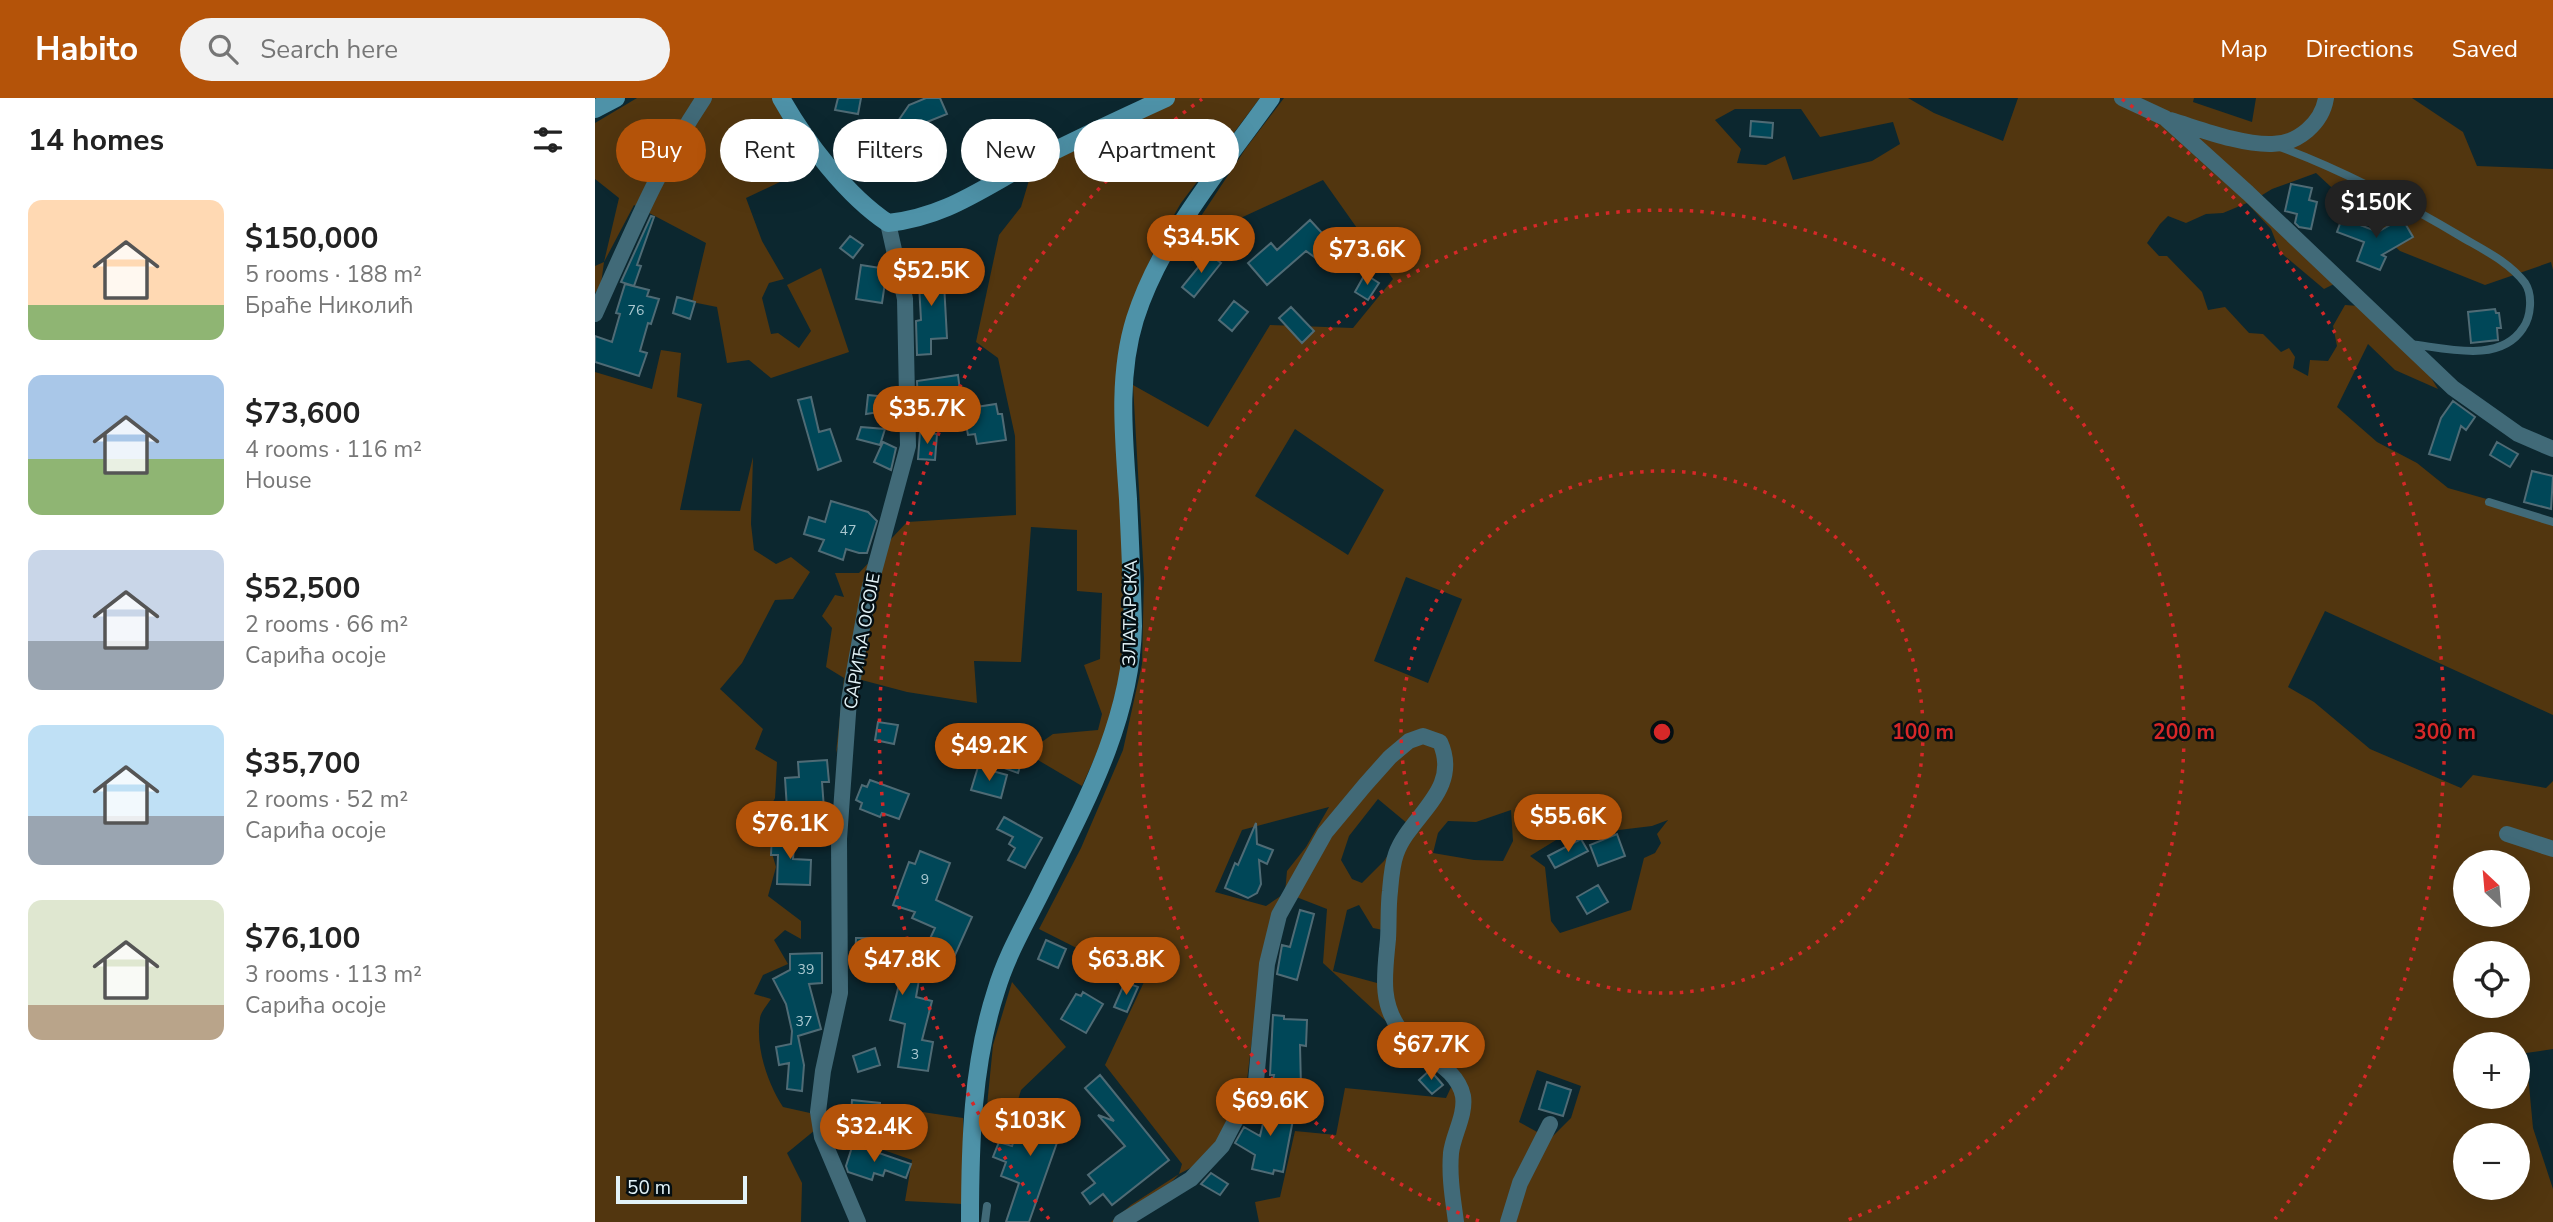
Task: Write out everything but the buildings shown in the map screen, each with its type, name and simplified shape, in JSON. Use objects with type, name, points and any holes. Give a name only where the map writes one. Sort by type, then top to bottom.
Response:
[{"type":"main road","points":[[595,109],[616,98]]},
{"type":"main road","points":[[781,98],[795,122],[854,196],[888,223],[914,220],[950,208],[1087,133],[1166,98]]},
{"type":"main road","name":"ЗЛАТАРСКА","points":[[970,1222],[972,1128],[977,1070],[996,990],[1022,928],[1095,780],[1118,722],[1130,665],[1133,626],[1123,405],[1125,366],[1134,321],[1152,275],[1166,249],[1271,98]]},
{"type":"street","points":[[595,314],[640,213],[703,98]]},
{"type":"street","points":[[2122,98],[2165,118],[2215,133],[2273,144],[2299,136],[2315,124],[2325,107],[2326,98]]},
{"type":"street","points":[[2165,118],[2453,388],[2518,434],[2553,449]]},
{"type":"street","name":"САРИЋА ОСОЈЕ","points":[[858,1222],[822,1137],[818,1112],[823,1071],[840,993],[839,839],[849,700],[869,590],[908,446],[905,299],[888,223]]},
{"type":"street","points":[[1121,1222],[1191,1179],[1222,1146],[1256,1080],[1267,964],[1279,915],[1325,833],[1390,757],[1409,741],[1423,736],[1440,742],[1446,756],[1442,780],[1429,808],[1410,830],[1396,854],[1390,891],[1383,979],[1388,1006],[1401,1032],[1457,1081],[1463,1097],[1460,1121],[1451,1151],[1450,1186],[1456,1222]]},
{"type":"street","points":[[2507,834],[2553,849]]},
{"type":"street","points":[[1508,1222],[1520,1183],[1550,1124]]},
{"type":"lane","points":[[2273,144],[2361,181],[2421,212],[2502,261],[2526,284],[2531,301],[2527,323],[2517,338],[2506,346],[2484,351],[2405,344]]},
{"type":"lane","points":[[2489,502],[2553,522]]},
{"type":"lane","points":[[985,1222],[986,1206]]},
{"type":"shaded area","points":[[637,98],[774,98],[783,119],[720,119],[720,182],[780,182],[746,198],[762,241],[784,279],[769,283],[762,298],[771,334],[778,333],[799,348],[811,331],[787,285],[821,268],[849,352],[771,378],[749,360],[727,363],[717,307],[692,302],[706,243],[634,205],[604,262],[619,198],[595,179],[595,123]]},
{"type":"shaded area","points":[[1143,98],[1260,98],[1239,126],[1239,119],[1113,119]]},
{"type":"shaded area","points":[[1284,98],[1908,98],[1934,113],[2003,141],[2018,98],[2194,98],[2193,102],[2252,122],[2256,98],[2412,98],[2463,132],[2477,166],[2553,169],[2553,270],[2551,262],[2485,285],[2400,251],[2316,173],[2272,189],[2259,197],[2344,279],[2324,289],[2280,252],[2271,229],[2247,203],[2223,213],[2206,214],[2186,223],[2168,216],[2147,243],[2159,256],[2167,256],[2202,292],[2208,310],[2225,307],[2249,333],[2263,334],[2281,352],[2289,348],[2295,357],[2293,368],[2308,376],[2310,360],[2328,361],[2337,346],[2333,326],[2345,305],[2373,307],[2407,339],[2438,389],[2395,370],[2368,344],[2337,407],[2377,442],[2417,463],[2448,488],[2553,518],[2553,715],[2325,611],[2288,687],[2314,702],[2370,749],[2461,788],[2473,775],[2546,788],[2553,781],[2553,1049],[2530,1052],[2530,1032],[2453,1032],[2453,1109],[2530,1109],[2530,1096],[2533,1128],[2553,1189],[2553,1222],[1259,1222],[1255,1202],[1280,1197],[1295,1131],[1336,1135],[1345,1088],[1446,1098],[1453,1083],[1323,963],[1327,909],[1286,893],[1253,1031],[1247,1080],[1227,1149],[1179,1174],[1182,1164],[1105,1065],[1144,982],[1039,929],[1081,848],[1123,750],[1142,664],[1144,578],[1133,385],[1208,427],[1270,325],[1353,328],[1393,279],[1323,180],[1182,245],[1224,182],[1239,182],[1239,159]],"holes":[[[1735,109],[1801,109],[1820,137],[1893,122],[1900,144],[1872,161],[1793,180],[1785,156],[1766,165],[1737,163],[1741,149],[1715,120]],[[1295,429],[1384,490],[1348,555],[1255,496]],[[1406,577],[1462,599],[1428,683],[1374,661]],[[1378,799],[1408,824],[1384,861],[1362,883],[1352,879],[1341,860],[1349,836]],[[1329,807],[1306,847],[1287,871],[1285,893],[1266,906],[1215,892],[1242,830]],[[1511,810],[1513,841],[1503,861],[1474,860],[1433,853],[1438,833],[1448,821],[1476,822]],[[1668,820],[1657,834],[1661,843],[1655,853],[1644,858],[1631,910],[1560,933],[1551,921],[1545,867],[1530,856],[1561,837],[1652,826]],[[1359,905],[1373,928],[1383,930],[1377,983],[1333,971],[1347,910]],[[1537,1070],[1581,1086],[1571,1118],[1550,1139],[1519,1122]]]},
{"type":"shaded area","points":[[1074,146],[1074,182],[1197,182],[1156,246],[1134,298],[1123,663],[1105,735],[1082,786],[1026,753],[1053,734],[1098,730],[1102,714],[1084,665],[1100,659],[1102,593],[1077,591],[1077,530],[1031,527],[1021,662],[974,661],[977,703],[907,692],[858,679],[836,753],[844,678],[826,667],[832,628],[822,616],[835,595],[844,597],[835,573],[859,573],[907,522],[1016,515],[1015,436],[998,358],[976,342],[999,235],[1021,207],[1028,182],[1060,182],[1060,156]]},
{"type":"shaded area","points":[[604,262],[601,284],[595,293],[595,266]]},
{"type":"shaded area","points":[[661,350],[681,353],[677,397],[702,404],[680,510],[740,511],[753,457],[751,524],[754,550],[776,564],[791,557],[810,572],[793,599],[775,600],[742,663],[720,689],[763,729],[755,749],[777,762],[775,798],[766,815],[767,836],[776,867],[768,896],[801,921],[801,939],[785,930],[774,940],[788,964],[763,975],[754,994],[771,999],[761,1016],[759,1041],[772,1087],[783,1107],[810,1113],[815,1130],[787,1153],[802,1183],[801,1222],[595,1222],[595,372],[652,389]]},
{"type":"shaded area","points":[[1012,982],[1066,1047],[1021,1090],[1009,1130],[986,1116],[993,1045]]},
{"type":"shaded area","points":[[889,1107],[963,1118],[963,1204],[905,1201],[912,1160],[875,1147]]},
{"type":"shaded area","points":[[1179,1174],[1133,1222],[1111,1222],[1131,1205]]}]
